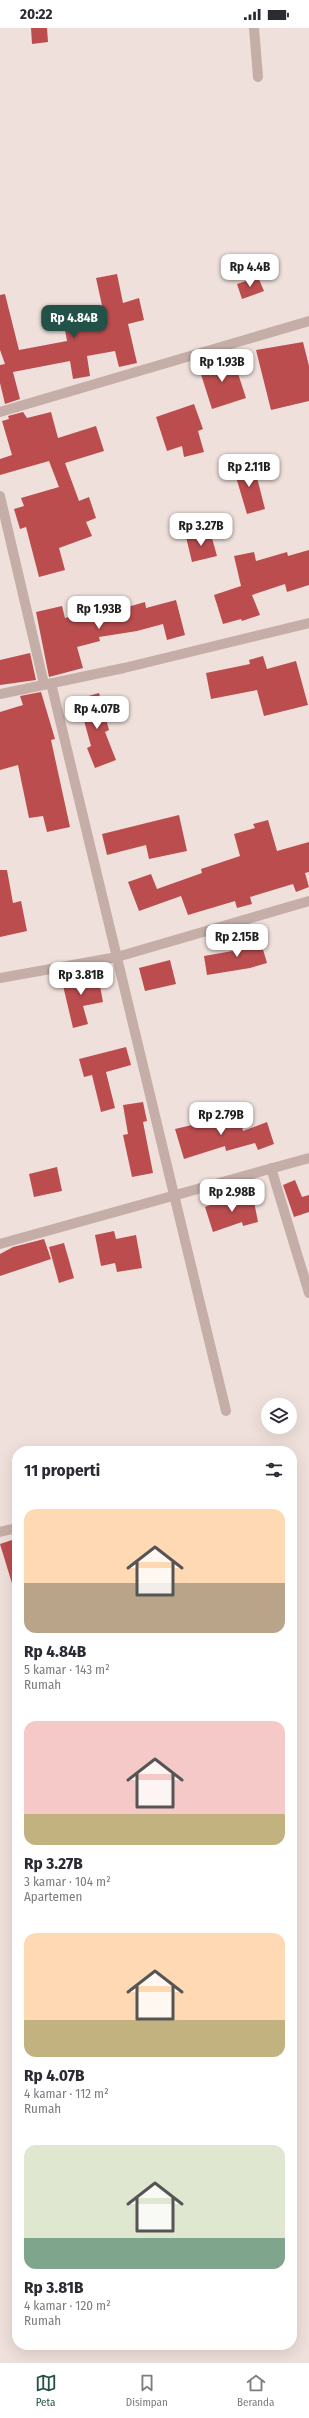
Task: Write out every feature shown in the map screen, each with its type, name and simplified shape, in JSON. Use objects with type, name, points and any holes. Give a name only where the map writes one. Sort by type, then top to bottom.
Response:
[{"type":"street","points":[[254,28],[258,77]]},
{"type":"street","points":[[0,412],[309,321]]},
{"type":"street","points":[[0,496],[117,957],[226,1411]]},
{"type":"street","points":[[0,694],[124,668],[309,623]]},
{"type":"street","points":[[0,978],[117,957],[309,901]]},
{"type":"street","points":[[0,1244],[309,1158]]},
{"type":"street","points":[[272,1168],[309,1293]]},
{"type":"street","points":[[0,1532],[12,1529]]},
{"type":"building","points":[[31,28],[47,28],[48,42],[32,44]]},
{"type":"building","points":[[117,274],[123,303],[139,298],[144,320],[128,324],[137,363],[119,367],[115,351],[87,356],[90,376],[73,379],[70,361],[13,372],[20,399],[5,404],[0,383],[0,365],[5,364],[0,350],[0,295],[5,294],[19,350],[67,341],[65,330],[85,326],[83,313],[103,310],[96,278]]},
{"type":"building","points":[[258,277],[264,291],[242,299],[237,284]]},
{"type":"building","points":[[303,342],[309,366],[309,401],[271,410],[256,350]]},
{"type":"building","points":[[233,358],[246,398],[212,409],[199,368]]},
{"type":"building","points":[[194,404],[203,429],[198,431],[204,452],[184,457],[182,446],[167,451],[156,417]]},
{"type":"building","points":[[23,412],[27,418],[51,412],[58,438],[96,426],[104,451],[65,463],[79,501],[89,497],[96,518],[86,522],[92,536],[59,548],[65,570],[39,577],[26,527],[20,529],[14,509],[24,506],[21,498],[59,487],[49,461],[0,475],[0,459],[12,455],[2,421],[9,419],[8,416]]},
{"type":"building","points":[[253,462],[265,509],[247,514],[233,467]]},
{"type":"building","points":[[210,531],[217,556],[192,562],[186,537]]},
{"type":"building","points":[[309,550],[309,585],[287,592],[285,584],[252,595],[260,615],[242,621],[241,619],[223,624],[214,595],[241,586],[234,556],[254,552],[256,561],[287,552],[288,556]]},
{"type":"building","points":[[176,600],[185,635],[167,640],[163,624],[137,631],[99,637],[100,641],[77,647],[83,668],[49,677],[36,612],[62,606],[65,618],[97,610],[97,608],[123,603],[124,608],[145,602],[146,608]]},
{"type":"building","points":[[30,653],[36,680],[0,685],[0,660]]},
{"type":"building","points":[[263,656],[267,669],[296,661],[308,705],[264,716],[257,690],[211,699],[206,673],[250,664],[249,660]]},
{"type":"building","points":[[41,692],[55,739],[51,740],[70,827],[47,832],[43,816],[29,818],[18,765],[0,770],[0,712],[23,705],[20,696]]},
{"type":"building","points":[[99,693],[109,730],[105,732],[116,760],[95,768],[87,748],[91,746],[78,699]]},
{"type":"building","points":[[179,815],[187,851],[149,859],[146,845],[107,855],[102,834]]},
{"type":"building","points":[[268,820],[277,851],[309,842],[309,872],[305,873],[309,887],[296,892],[293,884],[250,897],[252,904],[237,908],[235,901],[188,915],[181,896],[139,911],[128,882],[151,874],[157,889],[202,873],[201,869],[240,856],[234,834],[255,828],[253,824]]},
{"type":"building","points":[[0,870],[7,870],[13,903],[21,901],[27,931],[0,937]]},
{"type":"building","points":[[259,936],[267,963],[250,968],[207,975],[204,956],[244,949],[242,941]]},
{"type":"building","points":[[170,960],[176,984],[145,991],[139,968]]},
{"type":"building","points":[[76,974],[77,979],[98,975],[103,1002],[83,1006],[88,1024],[73,1028],[61,977]]},
{"type":"building","points":[[126,1047],[131,1065],[106,1072],[115,1108],[101,1112],[92,1075],[84,1077],[79,1059]]},
{"type":"building","points":[[143,1102],[147,1121],[143,1122],[153,1173],[132,1177],[123,1135],[128,1134],[123,1105]]},
{"type":"building","points":[[239,1114],[243,1131],[267,1122],[274,1144],[258,1150],[255,1143],[226,1151],[225,1146],[184,1159],[175,1129]]},
{"type":"building","points":[[57,1167],[62,1191],[34,1197],[29,1174]]},
{"type":"building","points":[[295,1180],[302,1197],[309,1195],[309,1212],[294,1217],[283,1185]]},
{"type":"building","points":[[253,1196],[258,1222],[243,1226],[242,1222],[213,1232],[205,1207],[230,1198],[231,1201]]},
{"type":"building","points":[[114,1231],[116,1239],[136,1235],[142,1268],[117,1272],[115,1263],[101,1266],[95,1235]]},
{"type":"building","points":[[44,1239],[51,1259],[0,1276],[0,1254],[13,1247]]},
{"type":"building","points":[[64,1243],[74,1278],[59,1283],[49,1247]]},
{"type":"building","points":[[12,1540],[12,1583],[0,1544]]}]
